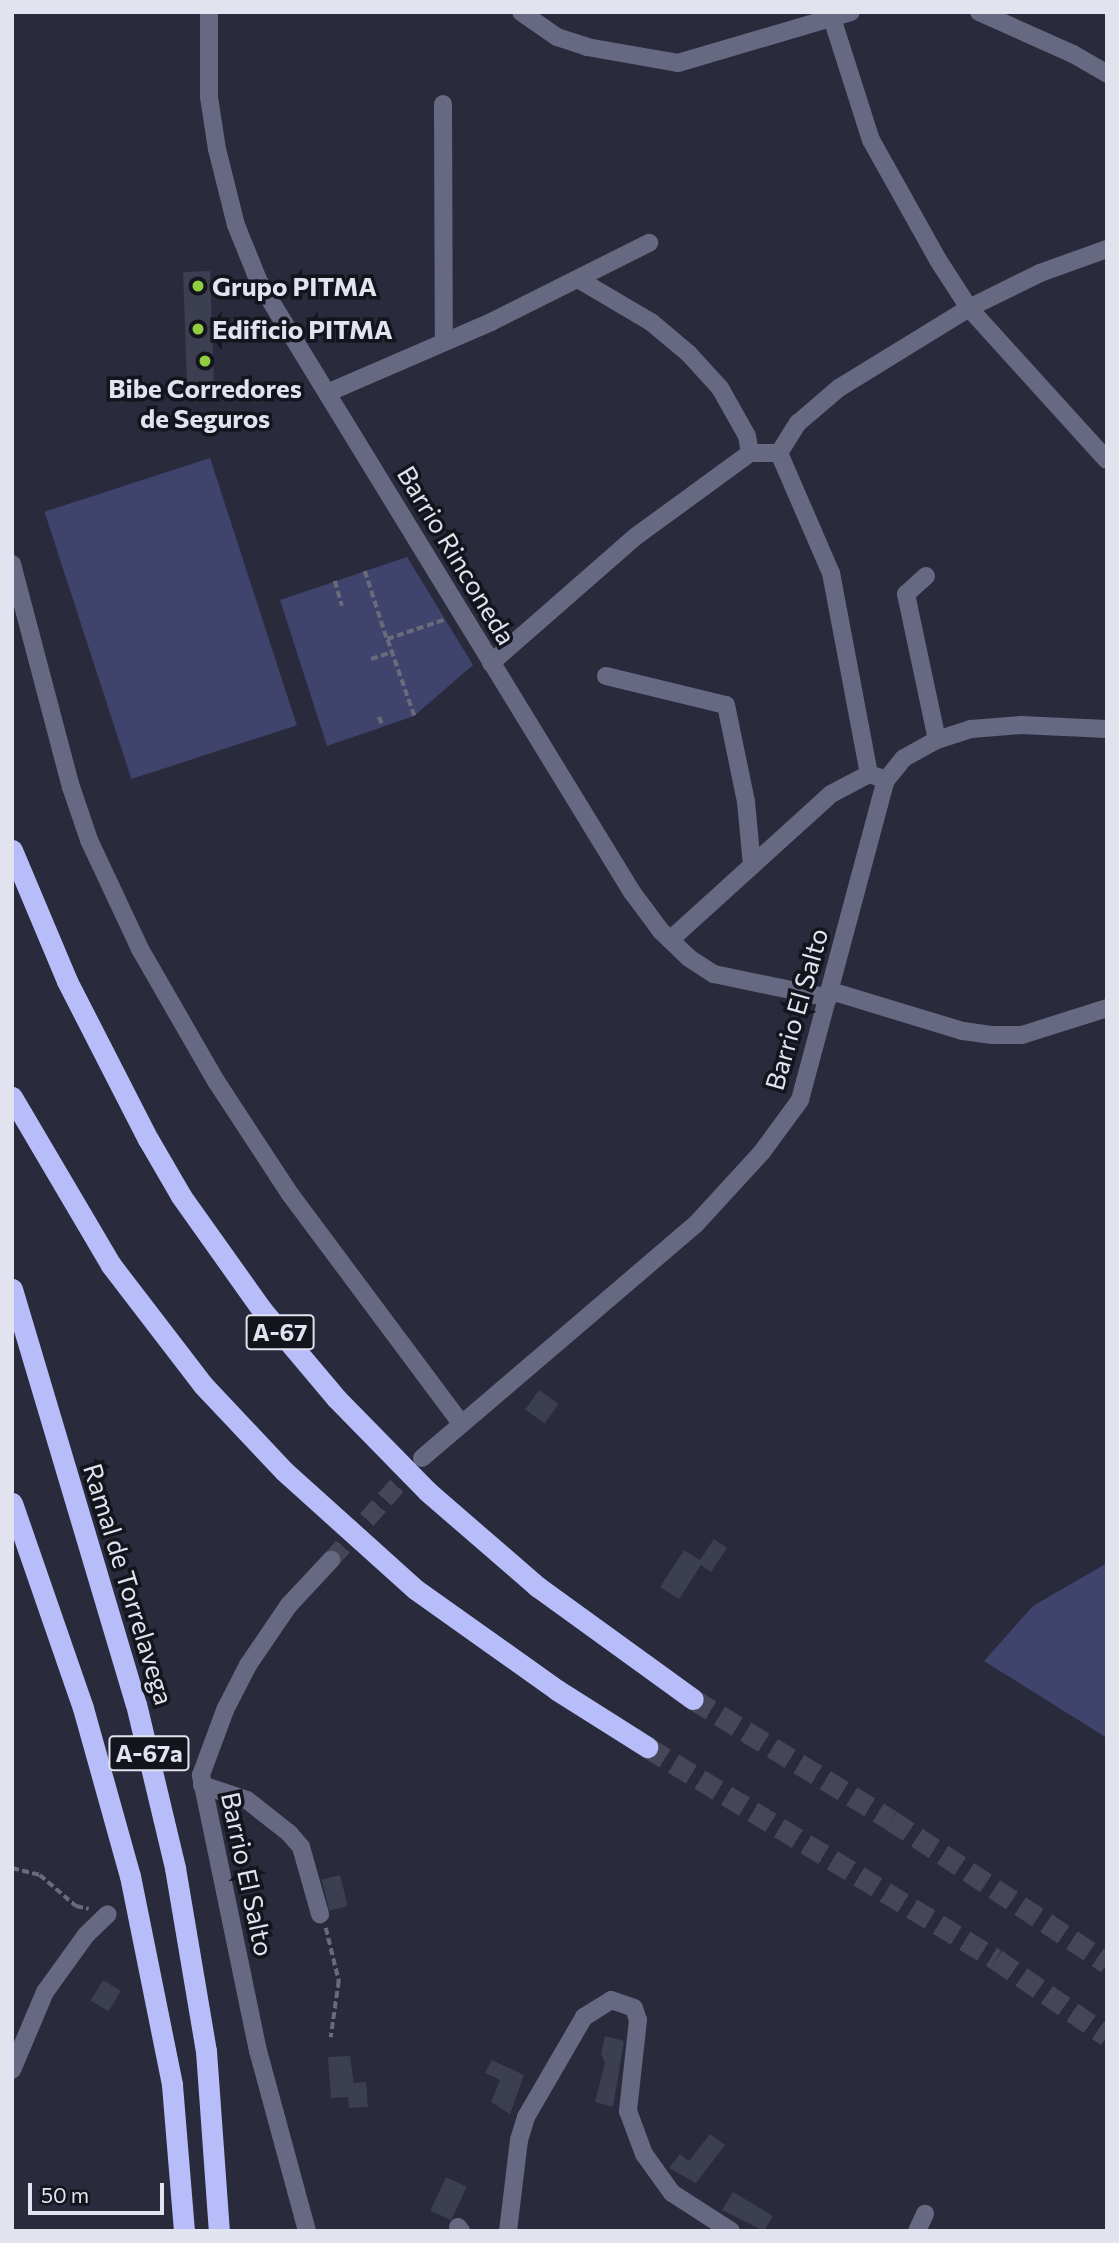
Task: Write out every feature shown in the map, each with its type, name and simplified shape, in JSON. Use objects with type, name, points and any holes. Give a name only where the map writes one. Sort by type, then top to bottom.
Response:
[{"type":"highway","name":"A-67","points":[[12,850],[67,981],[148,1139],[212,1241],[291,1346],[376,1440],[484,1542],[610,1642],[694,1699]]},
{"type":"highway","points":[[12,1097],[111,1265],[203,1385],[276,1463],[415,1590],[546,1683],[647,1747]]},
{"type":"highway","name":"Ramal de Torrelavega","points":[[12,1289],[136,1703],[175,1868],[206,2051],[219,2231]]},
{"type":"highway","name":"A-67a","points":[[12,1503],[83,1708],[130,1876],[172,2085],[184,2231]]},
{"type":"street","name":"Barrio Rinconeda","points":[[209,12],[209,97],[230,204],[259,282],[632,892],[670,940],[714,974],[830,995],[963,1031],[1022,1035],[1107,1008]]},
{"type":"street","points":[[521,12],[557,37],[587,47],[678,63],[851,12]]},
{"type":"street","points":[[979,12],[1105,69]]},
{"type":"street","points":[[832,18],[871,140],[969,308],[1107,460]]},
{"type":"street","points":[[443,104],[444,342]]},
{"type":"street","points":[[327,393],[444,342],[649,243]]},
{"type":"street","points":[[779,453],[798,423],[839,388],[969,308],[1040,273],[1107,249]]},
{"type":"street","points":[[578,279],[650,322],[689,354],[720,388],[747,436],[750,453]]},
{"type":"street","points":[[491,663],[635,537],[750,453],[779,453]]},
{"type":"street","points":[[670,940],[831,794],[878,777],[831,573],[779,453]]},
{"type":"street","points":[[12,564],[71,787],[89,840],[140,949],[216,1081],[290,1194],[460,1422]]},
{"type":"street","points":[[926,576],[906,594],[937,740]]},
{"type":"street","points":[[607,676],[726,705],[746,802],[752,866]]},
{"type":"street","name":"Barrio El Salto","points":[[422,1458],[460,1422],[589,1319],[686,1233],[762,1152],[800,1100],[830,995],[878,777],[904,758],[937,740],[971,729],[1021,725],[1107,729]]},
{"type":"street","name":"Barrio El Salto","points":[[307,2231],[258,2051],[229,1892],[202,1785],[204,1762],[248,1665],[275,1622],[331,1559]]},
{"type":"street","points":[[202,1785],[247,1800],[289,1832],[301,1847],[320,1914]]},
{"type":"street","points":[[12,2070],[45,1992],[86,1935],[108,1914]]},
{"type":"street","points":[[508,2231],[526,2117],[584,2017],[611,2000],[634,2008],[638,2020],[628,2110],[644,2154],[672,2193],[731,2231]]},
{"type":"street","points":[[917,2231],[925,2214]]},
{"type":"path","points":[[365,571],[414,716]]},
{"type":"path","points":[[335,581],[342,606]]},
{"type":"path","points":[[387,639],[460,612]]},
{"type":"path","points":[[371,659],[392,652]]},
{"type":"path","points":[[379,717],[383,726]]},
{"type":"path","points":[[12,1868],[40,1875],[76,1906],[108,1914]]},
{"type":"path","points":[[320,1914],[332,1943],[339,1981],[331,2037]]},
{"type":"shaded area","points":[[210,458],[297,725],[131,779],[45,512]]},
{"type":"shaded area","points":[[407,557],[473,665],[414,716],[327,746],[280,600]]},
{"type":"shaded area","points":[[1107,1563],[1107,1738],[984,1661],[1033,1606]]},
{"type":"building","name":"Edificio PITMA","points":[[210,271],[214,382],[187,383],[183,272]]},
{"type":"building","points":[[539,1390],[559,1404],[545,1423],[525,1410]]},
{"type":"building","points":[[714,1539],[727,1548],[711,1572],[701,1565],[679,1599],[660,1587],[684,1550],[700,1560]]},
{"type":"building","points":[[340,1875],[348,1906],[329,1911],[322,1880]]},
{"type":"building","points":[[103,1980],[121,1991],[109,2011],[91,2001]]},
{"type":"building","points":[[605,2036],[624,2041],[613,2107],[595,2102],[605,2063],[601,2054]]},
{"type":"building","points":[[350,2056],[354,2083],[366,2082],[368,2107],[349,2108],[348,2097],[331,2098],[328,2057]]},
{"type":"building","points":[[492,2060],[524,2075],[510,2114],[491,2102],[500,2080],[485,2073]]},
{"type":"building","points":[[710,2134],[725,2145],[696,2183],[669,2168],[680,2154],[689,2161]]},
{"type":"building","points":[[446,2177],[467,2187],[451,2220],[430,2211]]},
{"type":"building","points":[[733,2192],[773,2216],[764,2231],[722,2210]]},
{"type":"tunnel","points":[[331,1560],[417,1463]]},
{"type":"tunnel","points":[[693,1699],[891,1820],[1107,1963]]},
{"type":"tunnel","points":[[647,1747],[996,1959],[1107,2036]]},
{"type":"place","name":"Grupo PITMA","points":[[198,286]]},
{"type":"place","name":"Edificio PITMA","points":[[198,329]]},
{"type":"place","name":"Bibe Corredores de Seguros","points":[[205,361]]}]
